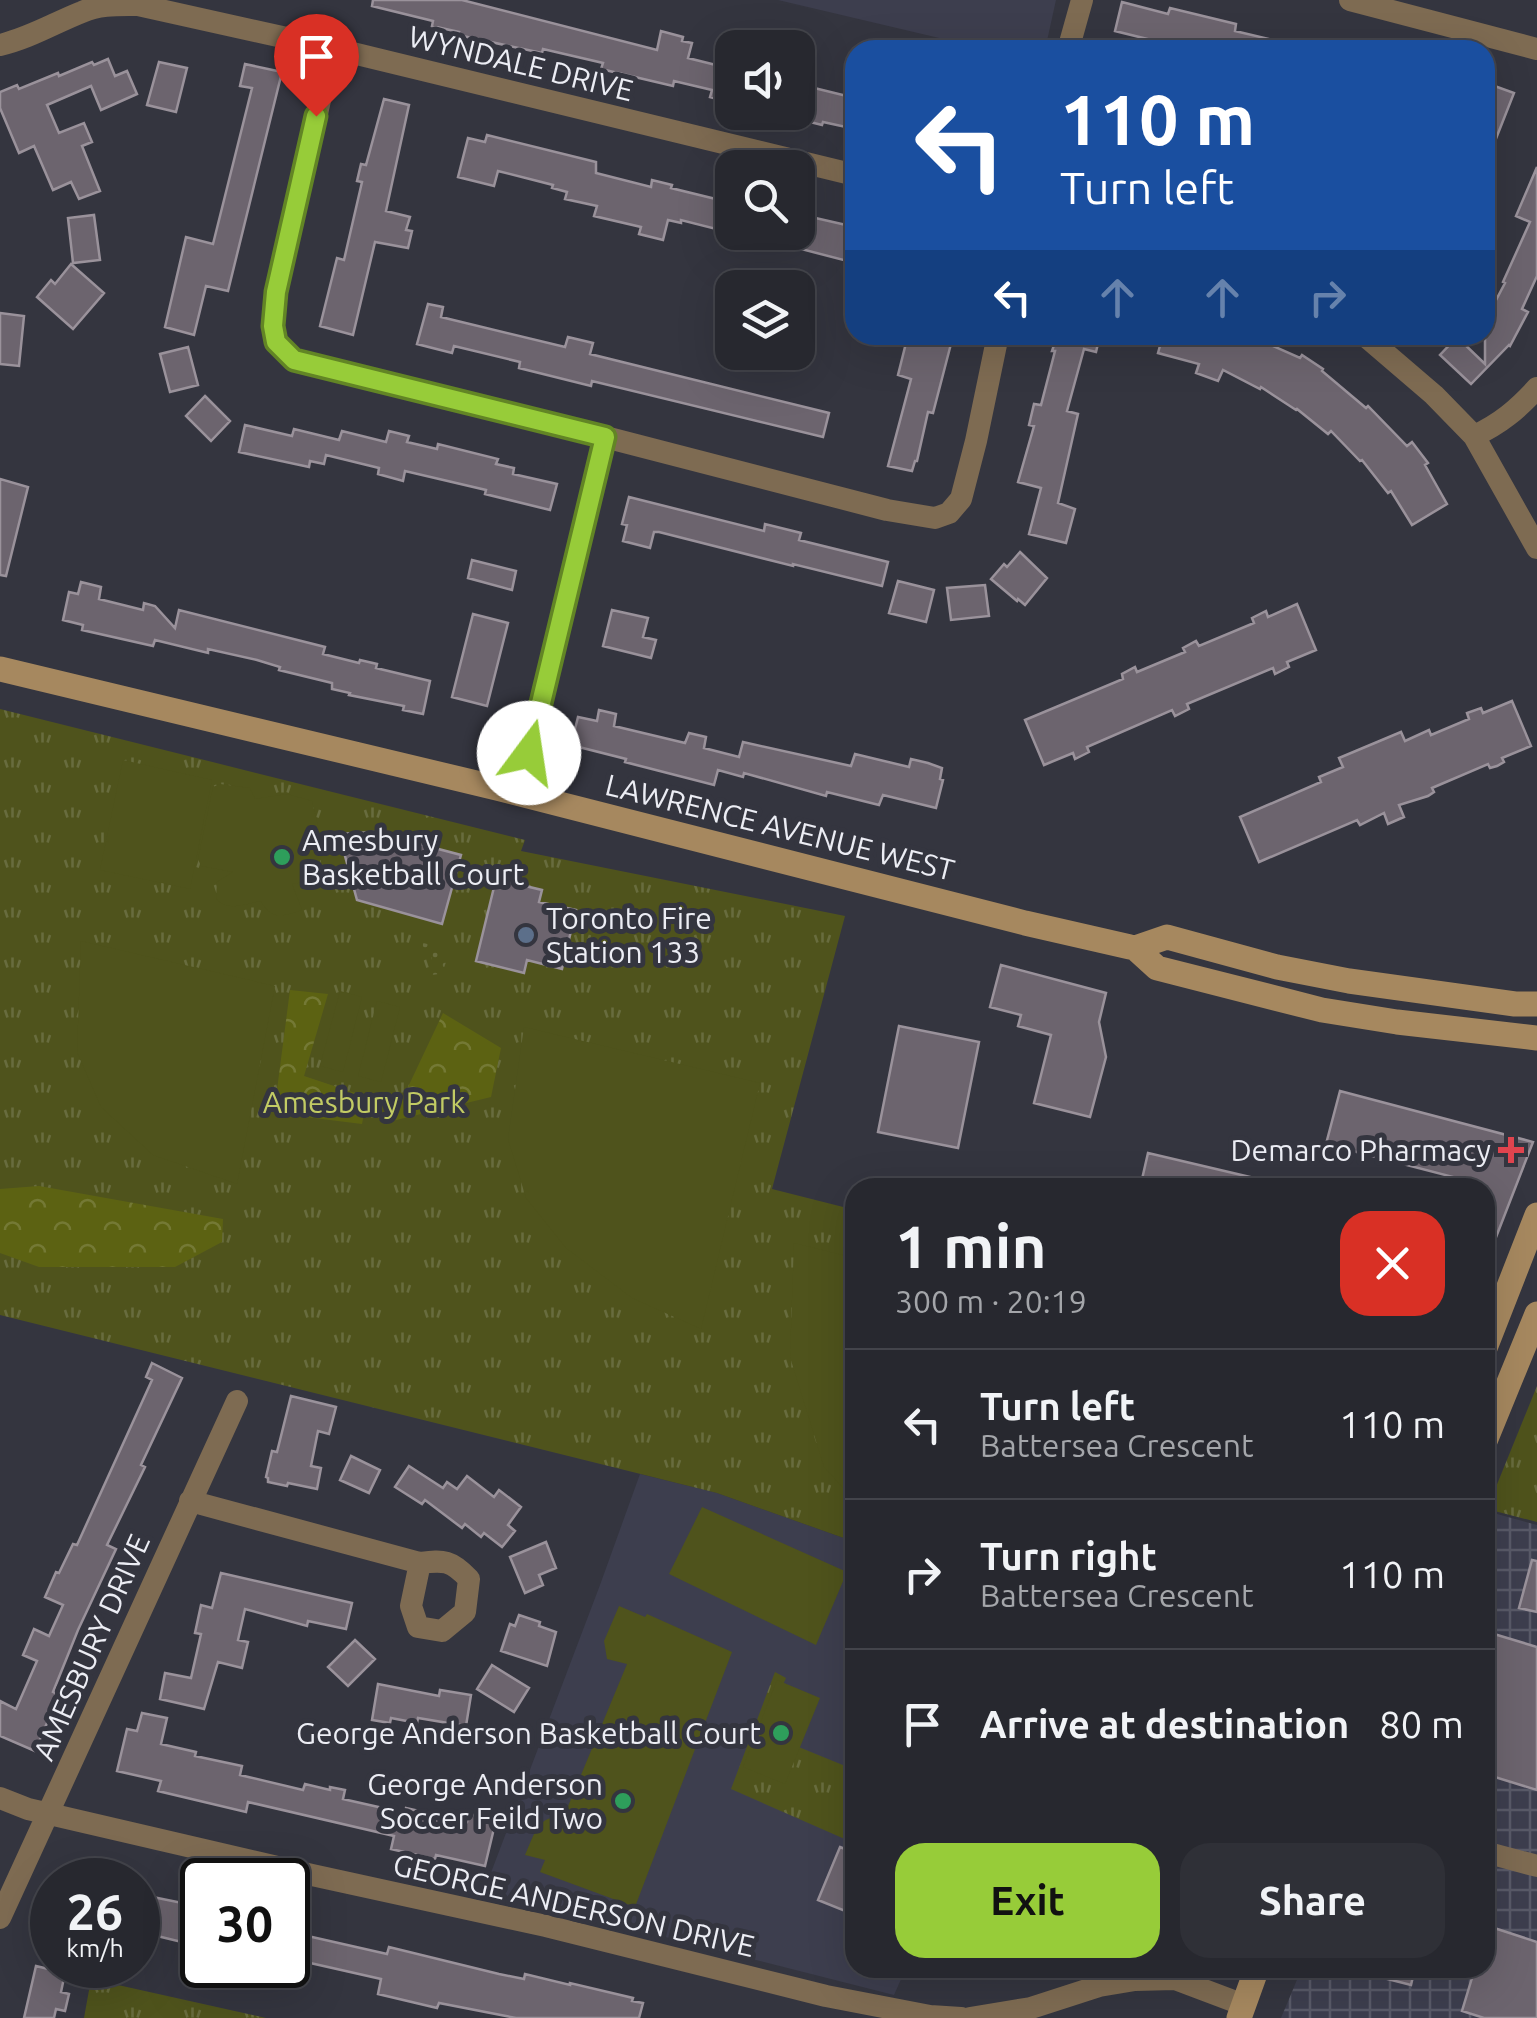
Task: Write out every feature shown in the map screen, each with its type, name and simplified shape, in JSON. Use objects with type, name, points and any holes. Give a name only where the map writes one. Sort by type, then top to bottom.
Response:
[{"type":"main road","name":"LAWRENCE AVENUE WEST","points":[[0,669],[1135,948],[1157,968],[1322,1010],[1537,1038]]},
{"type":"main road","name":"LAWRENCE AVENUE WEST","points":[[1135,948],[1167,937],[1277,967],[1349,981],[1537,1004]]},
{"type":"main road","points":[[1495,1323],[1537,1215]]},
{"type":"main road","points":[[1495,1335],[1533,1324]]},
{"type":"main road","points":[[1495,1417],[1533,1324]]},
{"type":"main road","points":[[1241,2012],[1253,1978]]},
{"type":"street","points":[[1071,40],[1082,0]]},
{"type":"street","points":[[1350,0],[1537,48]]},
{"type":"street","name":"WYNDALE DRIVE","points":[[0,45],[30,36],[84,10],[138,4],[845,173]]},
{"type":"street","points":[[332,48],[276,292],[276,342],[294,360],[887,510],[935,518],[949,512],[961,499],[996,345]]},
{"type":"street","points":[[1376,345],[1434,394],[1474,436],[1537,548]]},
{"type":"street","points":[[1474,436],[1520,408],[1537,388]]},
{"type":"street","points":[[519,794],[605,437]]},
{"type":"street","name":"AMESBURY DRIVE","points":[[0,1918],[237,1401]]},
{"type":"street","points":[[190,1501],[420,1564]]},
{"type":"street","name":"GEORGE ANDERSON DRIVE","points":[[0,1798],[28,1809],[546,1926],[826,1996],[930,2016],[961,2018]]},
{"type":"street","points":[[1495,1855],[1537,1866]]},
{"type":"street","points":[[970,2018],[1031,2008],[1095,1978]]},
{"type":"street","points":[[1109,1978],[1175,1979],[1241,2012]]},
{"type":"shaded area","points":[[778,0],[1056,0],[1047,40],[948,40]]},
{"type":"shaded area","points":[[640,1474],[717,1493],[845,1538],[845,1978],[902,1978],[894,1995],[484,1891]]},
{"type":"shaded area","points":[[1495,1513],[1537,1525],[1537,2018],[1281,2018],[1298,1978],[1495,1978]]},
{"type":"green space","name":"Amesbury Park","points":[[0,709],[525,840],[521,851],[845,916],[772,1189],[845,1207],[845,1538],[717,1493],[0,1315]]},
{"type":"green space","points":[[123,760],[212,780],[190,889],[100,870]]},
{"type":"green space","name":"Amesbury Basketball Court","points":[[220,784],[250,788],[255,799],[287,794],[312,801],[323,847],[316,880],[292,884],[302,910],[278,915],[269,912],[261,901],[231,906],[216,899],[217,882],[233,872],[201,866],[198,859],[213,787]]},
{"type":"green space","points":[[81,941],[275,986],[237,1184],[153,1155],[101,1107],[77,1052]]},
{"type":"green space","points":[[423,943],[449,949],[440,973],[415,971],[416,967],[429,969],[433,951],[422,948]]},
{"type":"green space","points":[[290,990],[328,994],[304,1076],[367,1097],[362,1124],[274,1113]]},
{"type":"green space","points":[[340,991],[362,997],[343,1072],[320,1066]]},
{"type":"green space","points":[[377,1001],[400,1007],[381,1082],[358,1076]]},
{"type":"green space","points":[[443,1013],[501,1048],[491,1097],[392,1121]]},
{"type":"green space","points":[[524,1027],[760,1083],[701,1329],[632,1298],[566,1248],[526,1198],[508,1139]]},
{"type":"green space","points":[[39,1186],[223,1219],[222,1242],[175,1267],[39,1267],[0,1253],[0,1189]]},
{"type":"green space","points":[[794,1243],[845,1256],[845,1490],[824,1467],[790,1357]]},
{"type":"green space","points":[[1537,1386],[1537,1522],[1495,1511],[1495,1489]]},
{"type":"green space","points":[[702,1507],[845,1571],[816,1645],[669,1574]]},
{"type":"green space","name":"George Anderson Soccer Feild Two","points":[[619,1606],[645,1617],[647,1614],[732,1652],[635,1907],[540,1872],[545,1860],[525,1855],[542,1823],[564,1816],[627,1664],[607,1659],[604,1641]]},
{"type":"green space","points":[[775,1672],[786,1678],[762,1732],[845,1766],[845,1839],[731,1789]]},
{"type":"green space","name":"George Anderson Basketball Court","points":[[777,1680],[820,1698],[785,1784],[743,1767]]},
{"type":"green space","points":[[89,1988],[131,1988],[266,2018],[84,2018]]},
{"type":"building","points":[[373,0],[462,0],[657,50],[661,31],[692,43],[688,58],[715,65],[715,98],[710,97],[712,90],[674,81],[673,86],[601,69],[603,63],[458,35],[459,32],[432,26],[433,21],[372,6]]},
{"type":"building","points":[[1122,2],[1168,14],[1170,8],[1236,24],[1235,31],[1273,40],[1151,40],[1115,31]]},
{"type":"building","points":[[108,59],[115,76],[127,71],[137,94],[101,110],[91,86],[47,105],[59,133],[84,123],[92,142],[82,146],[100,191],[79,199],[71,182],[53,190],[34,146],[19,153],[0,108],[0,92]]},
{"type":"building","points":[[159,62],[187,68],[176,112],[147,105]]},
{"type":"building","points":[[245,64],[282,72],[228,291],[206,286],[194,335],[165,327],[186,237],[213,244],[252,88],[240,86]]},
{"type":"building","points":[[1495,86],[1514,93],[1495,141]]},
{"type":"building","points":[[815,88],[845,96],[845,127],[823,122],[815,123]]},
{"type":"building","points":[[384,99],[409,105],[386,211],[410,217],[406,230],[412,231],[408,248],[375,242],[353,335],[320,326],[337,258],[344,260],[362,182],[357,181],[361,164],[366,165]]},
{"type":"building","points":[[487,135],[596,162],[596,173],[651,187],[652,180],[715,199],[715,229],[668,220],[663,240],[639,234],[641,227],[594,216],[597,206],[565,199],[567,192],[552,188],[553,185],[498,171],[494,186],[458,177],[468,138],[485,142]]},
{"type":"building","points":[[1537,167],[1537,276],[1522,309],[1528,312],[1510,346],[1471,384],[1440,355],[1449,345],[1465,345],[1485,364],[1485,345],[1495,345],[1495,302],[1530,222],[1516,216]]},
{"type":"building","points":[[94,215],[100,260],[73,263],[68,218]]},
{"type":"building","points":[[815,218],[845,225],[845,260],[805,250],[815,250]]},
{"type":"building","points":[[71,264],[104,293],[73,329],[37,297],[51,280],[55,284]]},
{"type":"building","points":[[428,304],[443,307],[441,317],[565,347],[568,337],[593,343],[590,354],[829,413],[823,437],[592,381],[591,386],[519,368],[520,362],[454,346],[452,353],[417,344]]},
{"type":"building","points":[[0,313],[24,316],[19,366],[0,364]]},
{"type":"building","points":[[906,345],[951,345],[933,413],[928,412],[912,471],[888,466],[911,379],[898,375]]},
{"type":"building","points":[[1054,345],[1098,345],[1096,352],[1084,349],[1067,411],[1078,414],[1058,503],[1075,509],[1066,543],[1029,534],[1041,488],[1018,482],[1034,426],[1029,425],[1034,404],[1041,405]]},
{"type":"building","points":[[1160,345],[1271,345],[1300,358],[1302,355],[1368,406],[1407,446],[1412,442],[1428,463],[1425,465],[1447,504],[1412,525],[1391,491],[1388,493],[1362,460],[1331,431],[1328,434],[1261,387],[1223,370],[1218,381],[1196,373],[1199,364],[1158,353]]},
{"type":"building","points":[[188,347],[198,385],[170,392],[160,354]]},
{"type":"building","points":[[205,396],[230,421],[211,441],[186,416]]},
{"type":"building","points":[[245,425],[292,436],[294,429],[339,440],[342,431],[386,442],[389,431],[409,436],[407,442],[437,449],[438,444],[498,459],[496,464],[514,468],[513,474],[557,484],[550,510],[405,471],[403,481],[378,474],[379,468],[326,455],[324,464],[310,461],[309,467],[239,452]]},
{"type":"building","points":[[0,479],[28,487],[6,576],[0,575]]},
{"type":"building","points":[[629,497],[764,531],[765,524],[801,533],[799,540],[888,562],[882,586],[659,532],[654,532],[650,548],[623,541],[627,525],[622,524]]},
{"type":"building","points":[[1020,552],[1047,578],[1025,605],[991,579]]},
{"type":"building","points":[[472,560],[516,571],[512,590],[468,578]]},
{"type":"building","points":[[898,581],[934,590],[926,622],[889,613]]},
{"type":"building","points":[[81,582],[101,587],[99,599],[143,610],[144,603],[155,606],[175,628],[179,610],[325,647],[323,654],[377,664],[376,668],[430,681],[423,714],[403,710],[404,706],[349,695],[332,689],[332,683],[279,670],[280,667],[257,660],[155,640],[153,646],[82,630],[83,625],[63,620],[69,592],[78,594]]},
{"type":"building","points":[[985,585],[989,616],[951,620],[947,588]]},
{"type":"building","points":[[1297,604],[1316,650],[1287,662],[1289,667],[1275,674],[1273,668],[1187,704],[1189,709],[1175,716],[1172,710],[1087,747],[1089,752],[1075,759],[1073,753],[1044,765],[1025,720],[1123,679],[1122,674],[1135,667],[1137,672],[1185,652],[1183,648],[1196,641],[1199,646],[1254,623],[1252,618],[1266,611],[1268,617]]},
{"type":"building","points":[[612,610],[648,618],[643,637],[656,640],[651,658],[603,646]]},
{"type":"building","points":[[473,614],[508,623],[487,706],[452,697]]},
{"type":"building","points":[[1512,701],[1531,746],[1502,758],[1504,762],[1497,766],[1490,768],[1488,764],[1432,788],[1434,792],[1428,796],[1399,805],[1404,817],[1388,824],[1384,813],[1360,825],[1357,820],[1259,862],[1240,817],[1321,782],[1319,777],[1343,767],[1339,758],[1401,732],[1405,741],[1429,730],[1431,735],[1469,719],[1467,713],[1481,708],[1483,713]]},
{"type":"building","points":[[599,710],[616,714],[614,726],[685,743],[689,733],[706,737],[704,748],[739,757],[743,742],[851,766],[855,754],[909,767],[911,759],[942,768],[943,780],[936,808],[883,795],[879,805],[827,792],[826,796],[744,773],[743,777],[718,770],[714,785],[571,745],[578,717],[597,721]]},
{"type":"building","points":[[374,832],[461,855],[442,924],[357,900],[339,834]]},
{"type":"building","name":"Toronto Fire Station 133","points":[[496,879],[542,890],[539,902],[576,910],[562,969],[527,960],[524,973],[476,961]]},
{"type":"building","points":[[1001,965],[1106,993],[1099,1022],[1106,1057],[1090,1117],[1034,1103],[1051,1035],[1018,1026],[1021,1015],[990,1007]]},
{"type":"building","points":[[899,1026],[979,1042],[958,1148],[878,1132]]},
{"type":"building","points":[[1340,1091],[1533,1142],[1495,1240],[1495,1178],[1457,1178],[1326,1144]]},
{"type":"building","points":[[1148,1153],[1254,1178],[1142,1178]]},
{"type":"building","points":[[152,1363],[182,1378],[107,1545],[116,1549],[53,1692],[59,1695],[35,1751],[0,1736],[0,1701],[16,1709],[37,1661],[23,1655],[34,1629],[49,1636],[63,1605],[45,1597],[73,1544],[77,1545],[152,1380],[146,1377]]},
{"type":"building","points":[[291,1396],[336,1407],[329,1434],[318,1431],[311,1466],[321,1468],[317,1489],[268,1482],[266,1477],[272,1451],[277,1452]]},
{"type":"building","points":[[351,1456],[380,1470],[369,1493],[340,1480]]},
{"type":"building","points":[[409,1466],[443,1488],[447,1482],[457,1489],[467,1476],[494,1497],[499,1490],[521,1507],[508,1525],[515,1531],[502,1547],[484,1533],[481,1537],[465,1524],[462,1528],[425,1500],[422,1504],[395,1487]]},
{"type":"building","points":[[546,1542],[556,1568],[539,1575],[543,1585],[525,1593],[510,1557]]},
{"type":"building","points":[[1532,1560],[1537,1561],[1537,1612],[1519,1608]]},
{"type":"building","points":[[221,1573],[352,1603],[346,1629],[308,1621],[307,1626],[245,1609],[238,1640],[248,1642],[242,1668],[218,1662],[204,1709],[160,1699],[165,1673],[191,1678],[201,1634],[195,1633],[201,1605],[212,1608]]},
{"type":"building","points":[[519,1615],[556,1632],[547,1666],[501,1651],[510,1624],[515,1626]]},
{"type":"building","points":[[1495,1634],[1537,1647],[1537,1790],[1495,1777]]},
{"type":"building","points":[[355,1640],[375,1659],[348,1686],[328,1667]]},
{"type":"building","points":[[492,1665],[529,1688],[514,1712],[477,1689]]},
{"type":"building","points":[[378,1684],[439,1696],[440,1690],[471,1695],[466,1726],[418,1718],[417,1723],[391,1718],[390,1723],[372,1720]]},
{"type":"building","points":[[142,1713],[167,1718],[161,1744],[242,1766],[240,1775],[303,1790],[305,1784],[345,1790],[343,1799],[405,1813],[406,1808],[467,1822],[469,1814],[496,1820],[485,1866],[391,1849],[394,1836],[248,1802],[246,1812],[158,1791],[161,1781],[117,1771],[127,1729],[137,1731]]},
{"type":"building","points":[[840,1847],[845,1849],[845,1911],[818,1900]]},
{"type":"building","points":[[160,1898],[180,1903],[180,1942],[160,1937]]},
{"type":"building","points":[[1495,1928],[1537,1942],[1537,2018],[1484,2018],[1462,2011],[1472,1978],[1495,1978]]},
{"type":"building","points":[[310,1937],[387,1954],[389,1947],[524,1979],[525,1974],[643,2003],[639,2018],[516,2018],[439,2003],[437,2008],[378,1994],[381,1979],[310,1963]]},
{"type":"building","points":[[1384,1978],[1413,1978],[1411,1985]]},
{"type":"building","points":[[31,1988],[62,1988],[61,1992],[69,1994],[65,2011],[56,2009],[54,2018],[24,2018]]},
{"type":"place","name":"Amesbury Basketball Court","points":[[282,857]]},
{"type":"place","name":"Toronto Fire Station 133","points":[[526,935]]},
{"type":"place","name":"Demarco Pharmacy","points":[[1511,1150]]},
{"type":"place","name":"George Anderson Basketball Court","points":[[781,1733]]},
{"type":"place","name":"George Anderson Soccer Feild Two","points":[[623,1801]]},
{"type":"route","points":[[316,116],[276,292],[276,342],[294,360],[605,437],[529,753]]}]
